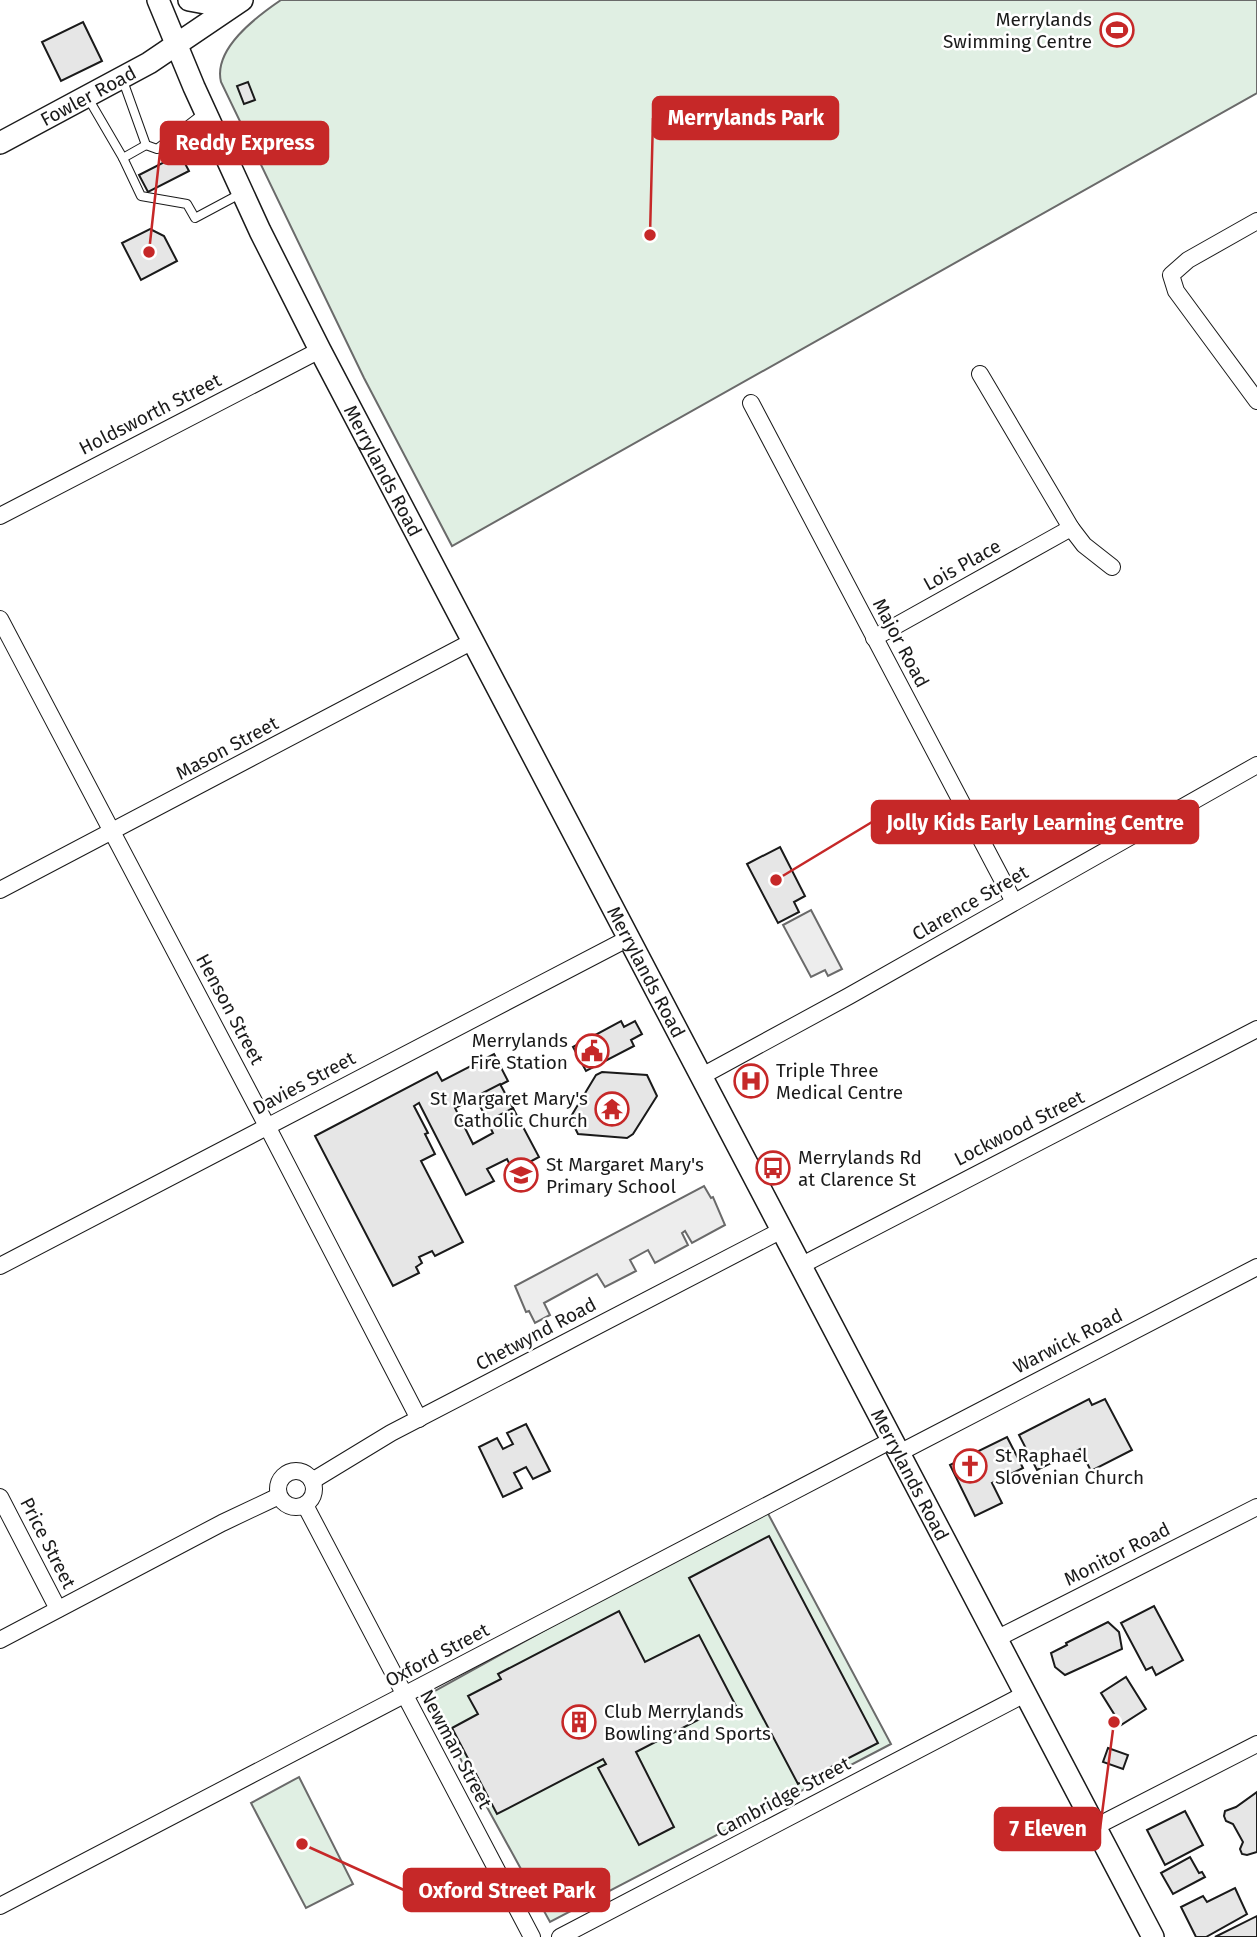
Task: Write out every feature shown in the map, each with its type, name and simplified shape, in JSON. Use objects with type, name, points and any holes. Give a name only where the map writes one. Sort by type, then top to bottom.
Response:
[{"type":"main road","name":"Merrylands Road","points":[[158,0],[205,112],[260,231],[320,350],[896,1446],[1149,1936]]},
{"type":"main road","points":[[189,0],[216,5],[241,0]]},
{"type":"main road","name":"Fowler Road","points":[[0,143],[88,97],[176,46],[241,0]]},
{"type":"street","points":[[1257,221],[1188,261],[1171,275],[1176,291],[1257,401]]},
{"type":"street","name":"Holdsworth Street","points":[[0,516],[320,350]]},
{"type":"street","points":[[980,374],[1071,528],[1090,550],[1112,567]]},
{"type":"street","name":"Major Road","points":[[751,403],[1014,902]]},
{"type":"street","name":"Lois Place","points":[[874,638],[1071,528]]},
{"type":"street","name":"Henson Street","points":[[0,620],[419,1419]]},
{"type":"street","name":"Mason Street","points":[[0,890],[473,641]]},
{"type":"street","name":"Clarence Street","points":[[702,1076],[1257,765]]},
{"type":"street","name":"Davies Street","points":[[0,1266],[629,938]]},
{"type":"street","name":"Lockwood Street","points":[[800,1266],[1257,1029]]},
{"type":"street","name":"Chetwynd Road","points":[[312,1481],[374,1442],[782,1230]]},
{"type":"street","name":"Warwick Road","points":[[896,1446],[1257,1267]]},
{"type":"street","name":"Oxford Street","points":[[0,1906],[404,1695],[896,1446]]},
{"type":"street","points":[[291,1472],[303,1473],[312,1481],[314,1492],[305,1505],[290,1506],[279,1496],[282,1479],[291,1472]]},
{"type":"street","points":[[0,1640],[222,1523],[279,1496]]},
{"type":"street","name":"Price Street","points":[[0,1497],[58,1609]]},
{"type":"street","name":"Newman Street","points":[[305,1505],[532,1937]]},
{"type":"street","name":"Monitor Road","points":[[996,1639],[1257,1507]]},
{"type":"street","name":"Cambridge Street","points":[[560,1937],[1025,1694]]},
{"type":"street","points":[[1095,1827],[1257,1744]]},
{"type":"lane","points":[[122,78],[146,145]]},
{"type":"lane","points":[[88,97],[141,196],[187,204],[195,218],[243,192]]},
{"type":"lane","points":[[123,158],[146,145],[157,149],[205,112]]},
{"type":"green space","points":[[281,0],[1257,0],[1257,93],[452,546],[364,378],[221,82],[223,58],[230,46],[260,15]]},
{"type":"green space","points":[[765,1508],[891,1744],[550,1922],[426,1696]]},
{"type":"green space","points":[[299,1777],[353,1884],[306,1908],[251,1803]]},
{"type":"shaded area","points":[[811,910],[842,969],[828,976],[825,970],[811,977],[783,925]]},
{"type":"shaded area","points":[[704,1186],[711,1198],[713,1197],[725,1225],[692,1243],[685,1231],[682,1233],[688,1245],[655,1263],[648,1250],[630,1260],[636,1271],[605,1287],[597,1274],[544,1303],[550,1315],[535,1323],[529,1311],[526,1312],[515,1286]]},
{"type":"building","points":[[83,22],[102,61],[61,81],[42,42]]},
{"type":"building","points":[[248,82],[255,100],[244,104],[237,86]]},
{"type":"building","points":[[180,154],[189,171],[148,192],[139,175]]},
{"type":"building","points":[[150,229],[164,236],[177,261],[141,280],[122,243]]},
{"type":"building","points":[[780,847],[805,896],[794,902],[799,912],[778,923],[747,864]]},
{"type":"building","points":[[621,1021],[624,1027],[635,1021],[642,1034],[631,1040],[634,1046],[586,1071],[573,1047]]},
{"type":"building","points":[[494,1054],[508,1081],[455,1108],[473,1144],[493,1133],[487,1121],[513,1108],[539,1157],[513,1171],[507,1159],[487,1169],[494,1181],[466,1195],[419,1103],[414,1106],[435,1154],[421,1161],[463,1242],[435,1256],[432,1251],[419,1257],[422,1263],[416,1267],[419,1273],[393,1286],[315,1136],[437,1072],[442,1081]]},
{"type":"building","points":[[602,1072],[647,1075],[657,1096],[633,1134],[627,1138],[578,1134],[570,1118],[596,1075]]},
{"type":"building","points":[[500,1084],[513,1108],[488,1121],[475,1097]]},
{"type":"building","points":[[1089,1399],[1092,1405],[1105,1399],[1132,1450],[1091,1471],[1080,1449],[1037,1470],[1019,1435]]},
{"type":"building","points":[[526,1424],[550,1471],[533,1479],[526,1467],[514,1473],[522,1488],[503,1497],[479,1447],[497,1438],[503,1449],[513,1444],[507,1433]]},
{"type":"building","points":[[1007,1437],[1023,1468],[992,1483],[1002,1503],[975,1516],[950,1465]]},
{"type":"building","points":[[769,1536],[878,1743],[798,1784],[689,1578]]},
{"type":"building","points":[[1154,1606],[1183,1660],[1156,1675],[1152,1667],[1146,1670],[1121,1623]]},
{"type":"building","name":"Club Merrylands Bowling and Sports","points":[[619,1611],[645,1662],[699,1635],[737,1708],[720,1716],[717,1710],[636,1752],[674,1827],[639,1845],[598,1768],[606,1764],[603,1759],[497,1814],[452,1728],[478,1714],[468,1696],[501,1679],[498,1674]]},
{"type":"building","points":[[1108,1622],[1119,1632],[1122,1649],[1065,1675],[1055,1667],[1051,1653]]},
{"type":"building","points":[[1126,1677],[1146,1709],[1121,1725],[1101,1693]]},
{"type":"building","points":[[1108,1748],[1128,1755],[1123,1769],[1103,1762]]},
{"type":"building","points":[[1257,1792],[1257,1852],[1242,1854],[1240,1849],[1243,1842],[1233,1824],[1226,1821],[1225,1811],[1236,1807]]},
{"type":"building","points":[[1185,1811],[1203,1845],[1165,1865],[1147,1830]]},
{"type":"building","points":[[1190,1857],[1199,1873],[1202,1872],[1205,1877],[1173,1894],[1161,1873]]},
{"type":"building","points":[[1235,1888],[1247,1914],[1206,1937],[1196,1937],[1181,1907],[1203,1896],[1207,1902]]},
{"type":"building","points":[[1257,1916],[1257,1937],[1215,1937]]},
{"type":"place","name":"Merrylands Swimming Centre","points":[[1117,30]]},
{"type":"place","name":"Merrylands Park","points":[[650,235]]},
{"type":"place","name":"Reddy Express","points":[[149,252]]},
{"type":"place","name":"Jolly Kids Early Learning Centre","points":[[776,880]]},
{"type":"place","name":"Merrylands Fire Station","points":[[592,1051]]},
{"type":"place","name":"Triple Three Medical Centre","points":[[751,1081]]},
{"type":"place","name":"St Margaret Mary's Catholic Church","points":[[612,1109]]},
{"type":"place","name":"Merrylands Rd at Clarence St","points":[[773,1168]]},
{"type":"place","name":"St Margaret Mary's Primary School","points":[[521,1175]]},
{"type":"place","name":"St Raphael Slovenian Church","points":[[970,1466]]},
{"type":"place","name":"Club Merrylands Bowling and Sports","points":[[579,1722]]},
{"type":"place","name":"7 Eleven","points":[[1114,1722]]},
{"type":"place","name":"Oxford Street Park","points":[[302,1844]]}]
